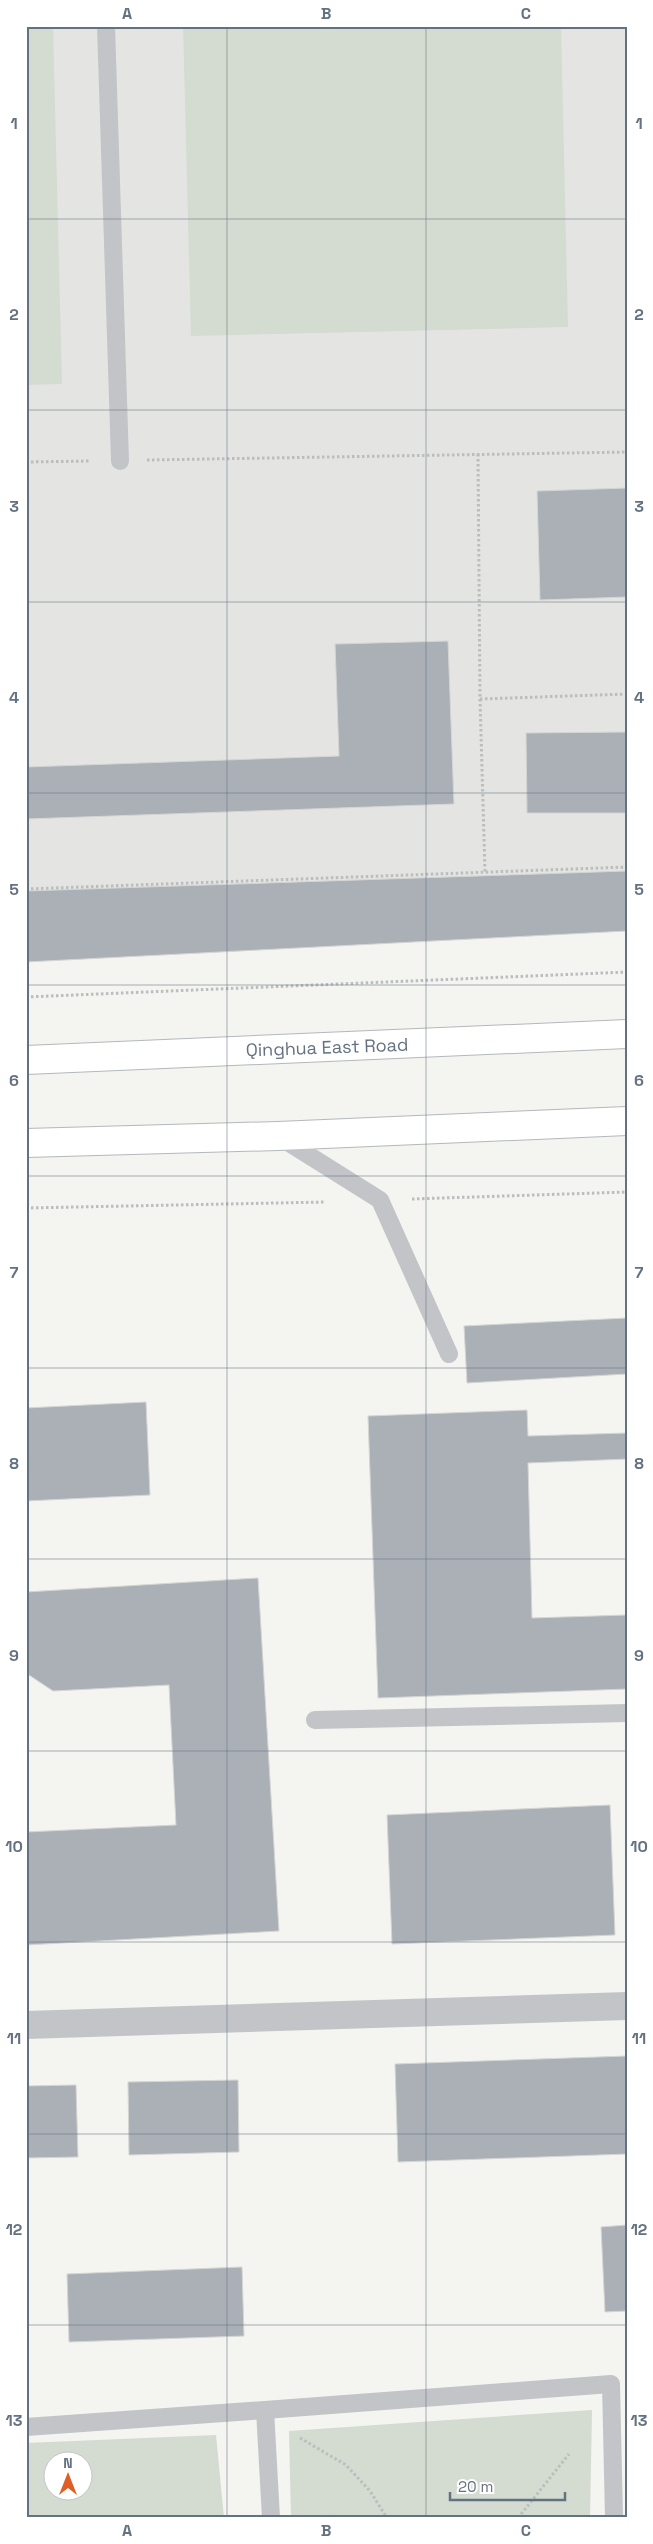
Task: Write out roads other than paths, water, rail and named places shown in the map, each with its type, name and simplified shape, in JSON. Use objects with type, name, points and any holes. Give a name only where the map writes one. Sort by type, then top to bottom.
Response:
[{"type":"main road","name":"Qinghua East Road","points":[[26,1060],[627,1034]]},
{"type":"main road","points":[[26,1143],[278,1136],[627,1121]]},
{"type":"street","points":[[26,2025],[627,2006]]},
{"type":"lane","points":[[106,26],[120,461]]},
{"type":"lane","points":[[278,1136],[380,1200],[449,1354]]},
{"type":"lane","points":[[315,1720],[627,1713]]},
{"type":"lane","points":[[26,2427],[619,2384],[614,2518]]},
{"type":"lane","points":[[265,2410],[271,2518]]}]
